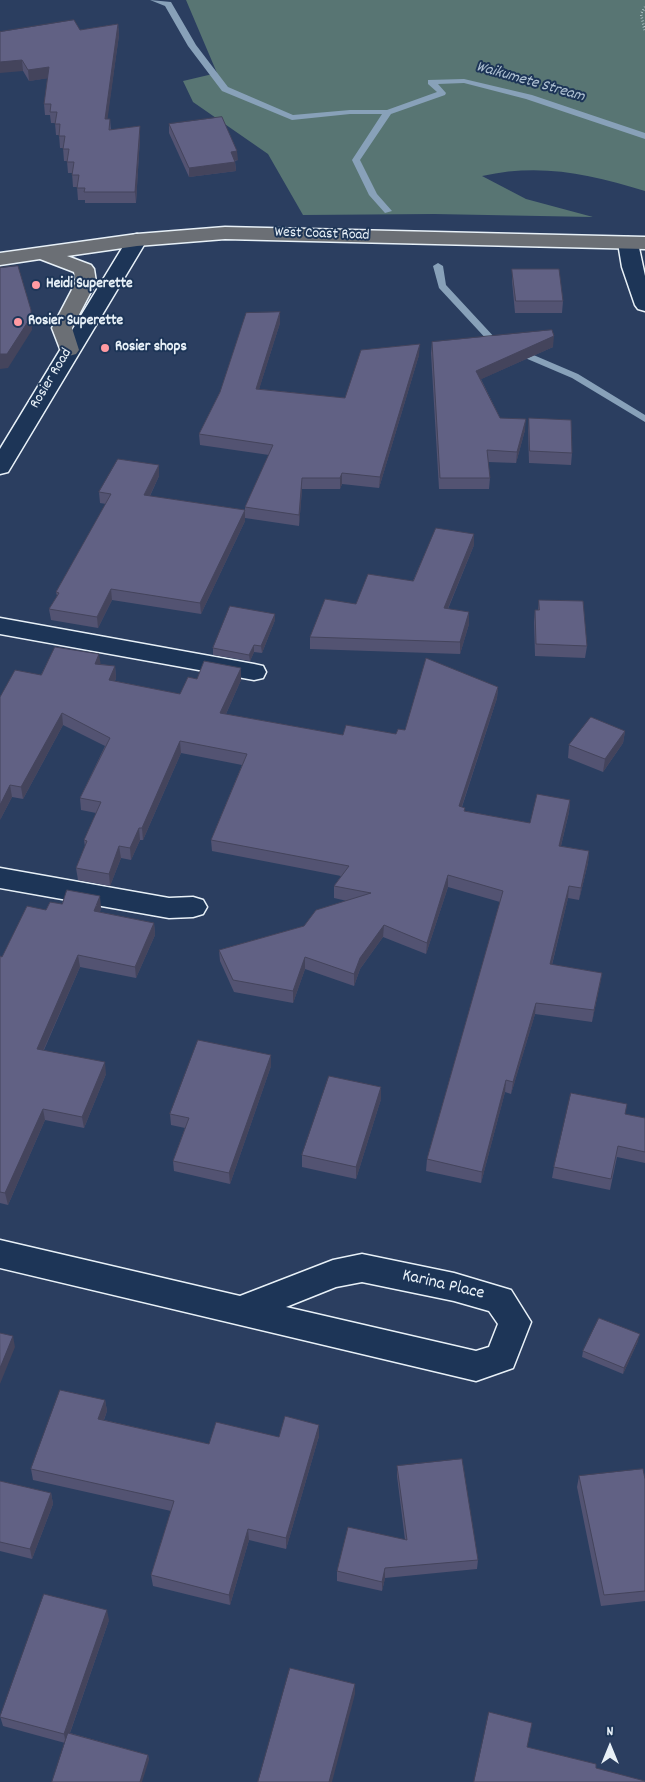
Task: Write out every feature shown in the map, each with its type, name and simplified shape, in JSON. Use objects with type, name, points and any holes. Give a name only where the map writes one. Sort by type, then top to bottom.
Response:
[{"type":"main road","name":"West Coast Road","points":[[0,259],[137,240],[178,236],[263,233],[636,243]]},
{"type":"main road","points":[[41,253],[84,269],[86,282],[62,328],[69,350]]},
{"type":"street","name":"Rosier Road","points":[[0,466],[137,240]]},
{"type":"street","points":[[636,243],[632,267],[645,305]]},
{"type":"street","points":[[0,626],[254,672]]},
{"type":"street","points":[[0,878],[169,908],[192,907]]},
{"type":"street","name":"Karina Place","points":[[0,1254],[476,1366],[501,1358],[515,1322],[500,1300],[454,1287],[362,1268],[333,1274],[243,1310]]},
{"type":"path","points":[[645,6],[642,14],[645,31]]},
{"type":"green space","points":[[186,0],[645,0],[645,191],[584,175],[524,170],[482,176],[526,199],[593,217],[434,214],[303,215],[268,154],[193,102],[183,81],[217,73]]},
{"type":"building","points":[[74,20],[80,30],[118,24],[105,119],[110,119],[109,130],[140,126],[135,192],[84,192],[85,188],[77,188],[79,175],[72,175],[74,162],[67,162],[69,149],[63,149],[65,136],[59,136],[60,124],[55,124],[57,112],[50,112],[51,104],[44,104],[49,67],[28,70],[22,60],[0,62],[0,32]]},
{"type":"building","points":[[222,117],[237,151],[231,152],[235,162],[189,168],[169,124]]},
{"type":"building","points":[[18,266],[31,310],[31,317],[7,354],[0,354],[0,268]]},
{"type":"building","points":[[512,269],[559,269],[563,301],[516,301]]},
{"type":"building","points":[[280,312],[256,389],[345,398],[361,350],[420,344],[380,477],[342,473],[340,478],[302,478],[299,515],[245,507],[273,445],[199,434],[220,392],[246,313]]},
{"type":"building","points":[[552,330],[554,336],[476,371],[500,418],[526,419],[517,452],[487,450],[490,478],[440,478],[432,342]]},
{"type":"building","points":[[529,418],[571,420],[572,453],[530,451]]},
{"type":"building","points":[[118,459],[159,465],[144,495],[245,510],[200,603],[111,589],[97,617],[49,609],[59,593],[56,592],[111,494],[99,492]]},
{"type":"building","points":[[436,528],[474,534],[444,608],[469,612],[460,642],[310,637],[325,599],[356,604],[368,574],[413,581]]},
{"type":"building","points":[[539,600],[583,601],[587,646],[536,644],[535,610],[539,610]]},
{"type":"building","points":[[230,606],[275,614],[261,646],[254,645],[249,655],[213,648]]},
{"type":"building","points":[[55,647],[99,654],[95,664],[115,666],[109,680],[180,694],[188,677],[197,679],[204,661],[241,668],[220,713],[343,735],[346,725],[396,734],[398,729],[405,730],[426,658],[498,687],[459,806],[465,808],[464,811],[530,823],[537,794],[570,800],[559,846],[589,851],[581,888],[569,886],[550,964],[602,973],[594,1010],[536,1003],[513,1082],[506,1080],[482,1172],[427,1159],[503,891],[448,875],[427,943],[384,925],[360,958],[354,974],[305,957],[293,991],[233,980],[219,950],[304,926],[316,910],[371,893],[334,886],[349,866],[211,840],[247,754],[180,741],[142,828],[139,828],[130,848],[119,846],[109,874],[76,868],[87,841],[84,840],[101,802],[80,798],[110,738],[62,713],[21,787],[10,785],[0,805],[0,697],[15,670],[41,675]]},
{"type":"building","points":[[591,717],[625,731],[605,759],[569,745]]},
{"type":"building","points":[[67,890],[100,896],[94,911],[154,923],[135,967],[78,955],[37,1049],[105,1062],[82,1117],[43,1109],[5,1193],[0,1192],[0,956],[2,957],[27,906],[46,910],[50,902],[62,904]]},
{"type":"building","points":[[198,1040],[271,1055],[229,1173],[173,1161],[189,1118],[170,1114]]},
{"type":"building","points":[[329,1076],[381,1087],[356,1167],[302,1155]]},
{"type":"building","points":[[571,1093],[627,1104],[625,1114],[645,1118],[645,1152],[618,1146],[611,1179],[554,1167]]},
{"type":"building","points":[[599,1318],[640,1334],[624,1368],[583,1351]]},
{"type":"building","points":[[0,1333],[13,1336],[0,1368]]},
{"type":"building","points":[[60,1390],[105,1400],[98,1419],[209,1444],[216,1422],[279,1437],[285,1416],[319,1425],[286,1538],[248,1529],[229,1595],[151,1575],[174,1501],[31,1469]]},
{"type":"building","points":[[462,1459],[478,1560],[385,1568],[382,1582],[337,1571],[348,1527],[407,1540],[397,1466]]},
{"type":"building","points":[[643,1469],[645,1479],[645,1591],[604,1595],[579,1476]]},
{"type":"building","points":[[0,1481],[51,1493],[30,1549],[0,1542]]},
{"type":"building","points":[[44,1594],[107,1610],[64,1734],[0,1717]]},
{"type":"building","points":[[290,1668],[355,1684],[329,1782],[258,1782]]},
{"type":"building","points":[[489,1712],[532,1723],[527,1747],[596,1764],[596,1768],[645,1782],[474,1782]]},
{"type":"building","points":[[68,1733],[148,1755],[140,1782],[52,1782]]},
{"type":"waterway","name":"Waikumete Stream","points":[[154,0],[168,4],[192,46],[225,89],[292,118],[350,112],[388,112]]},
{"type":"waterway","name":"Waikumete Stream","points":[[388,112],[442,93],[431,82],[464,81],[529,97],[645,136]]},
{"type":"waterway","points":[[388,112],[356,160],[373,195],[388,211]]},
{"type":"waterway","points":[[438,266],[442,286],[493,341],[575,376],[645,419]]},
{"type":"place","name":"Heidi Superette","points":[[36,285]]},
{"type":"place","name":"Rosier Superette","points":[[18,322]]},
{"type":"place","name":"Rosier shops","points":[[105,348]]}]
